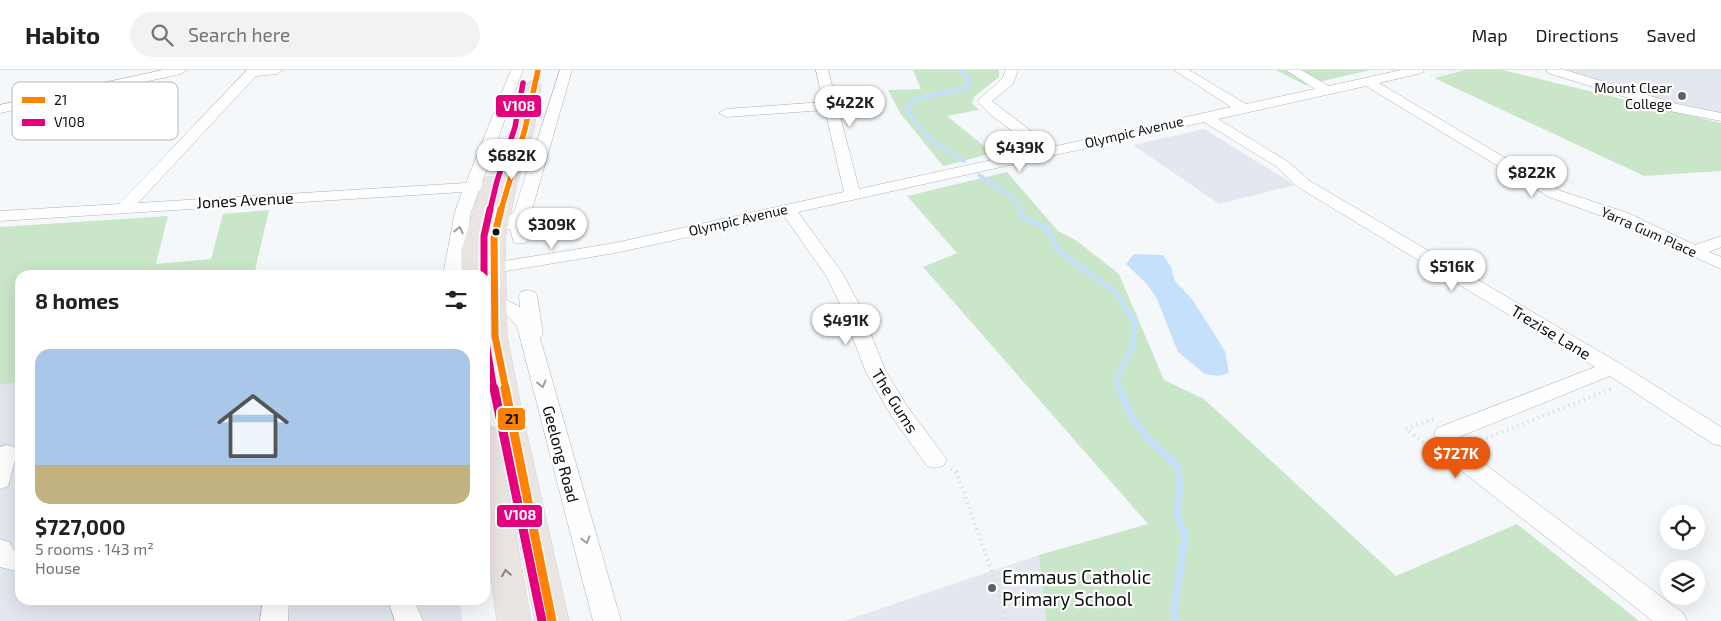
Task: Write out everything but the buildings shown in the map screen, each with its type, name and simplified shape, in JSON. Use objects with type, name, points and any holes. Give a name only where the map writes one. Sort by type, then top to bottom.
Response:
[{"type":"main road","points":[[488,270],[493,248],[499,188],[525,129],[529,75]]},
{"type":"main road","points":[[490,304],[500,371],[552,621]]},
{"type":"main road","points":[[490,467],[514,621]]},
{"type":"street","points":[[126,82],[182,70]]},
{"type":"street","points":[[124,208],[254,71],[276,70]]},
{"type":"street","points":[[453,270],[459,226],[499,188],[566,70]]},
{"type":"street","points":[[822,70],[849,186],[853,194]]},
{"type":"street","points":[[1012,70],[1008,81],[984,101],[997,113],[1049,151]]},
{"type":"street","points":[[1180,70],[1244,109]]},
{"type":"street","points":[[1292,70],[1329,91]]},
{"type":"street","name":"Olympic Avenue","points":[[490,278],[546,269],[615,248],[1418,70]]},
{"type":"street","points":[[1552,70],[1675,108],[1721,117]]},
{"type":"street","points":[[499,188],[529,75]]},
{"type":"street","name":"Yarra Gum Place","points":[[1369,82],[1555,194],[1622,217],[1721,264]]},
{"type":"street","points":[[726,113],[830,106]]},
{"type":"street","name":"Trezise Lane","points":[[1204,116],[1282,164],[1304,184],[1613,378],[1721,438]]},
{"type":"street","name":"Jones Avenue","points":[[0,216],[499,188]]},
{"type":"street","name":"The Gums","points":[[787,210],[832,270],[847,298],[868,357],[892,401],[935,460]]},
{"type":"street","points":[[494,223],[520,239]]},
{"type":"street","points":[[1694,251],[1721,241]]},
{"type":"street","name":"Geelong Road","points":[[490,283],[526,325],[607,621]]},
{"type":"street","points":[[528,296],[532,316],[533,348]]},
{"type":"street","points":[[1613,378],[1585,379],[1444,434],[1462,459],[1673,621]]},
{"type":"street","points":[[0,480],[9,453]]},
{"type":"street","points":[[0,549],[6,559],[15,561]]},
{"type":"street","points":[[274,621],[276,605]]},
{"type":"street","points":[[403,605],[409,621]]},
{"type":"path","points":[[934,70],[941,79],[941,97],[931,103],[931,116],[985,153]]},
{"type":"path","points":[[1540,167],[1581,188]]},
{"type":"path","points":[[1480,457],[1477,442],[1606,391],[1613,378]]},
{"type":"path","points":[[1585,379],[1606,391]]},
{"type":"path","points":[[1435,418],[1406,429],[1437,453]]},
{"type":"path","points":[[935,460],[956,472],[999,592],[1006,621]]},
{"type":"path","points":[[1565,621],[1568,613],[1580,600],[1584,589],[1578,572]]},
{"type":"shaded area","name":"Mount Clear College","points":[[1561,70],[1721,70],[1721,114],[1672,104]]},
{"type":"shaded area","points":[[1204,129],[1295,185],[1219,204],[1133,145]]},
{"type":"shaded area","points":[[15,383],[15,605],[460,605],[462,621],[0,621],[0,385]]},
{"type":"shaded area","name":"Emmaus Catholic Primary School","points":[[1039,555],[1046,621],[844,621]]},
{"type":"green space","points":[[913,70],[999,70],[999,77],[974,97],[972,103],[979,110],[947,116],[993,153],[943,166],[900,113],[888,90],[921,89]]},
{"type":"green space","points":[[1276,70],[1371,70],[1305,85]]},
{"type":"green space","points":[[1465,70],[1502,70],[1721,123],[1721,171],[1644,176],[1434,78]]},
{"type":"green space","points":[[1007,172],[1058,231],[1077,241],[1119,274],[1164,380],[1204,399],[1396,576],[1517,524],[1639,621],[1046,621],[1039,555],[1148,524],[923,267],[957,253],[907,196]]},
{"type":"green space","points":[[269,210],[255,270],[15,270],[15,383],[0,385],[0,227],[168,216],[156,264],[211,259],[223,214]]},
{"type":"water","points":[[1134,254],[1163,255],[1171,267],[1175,281],[1192,299],[1225,351],[1229,373],[1218,376],[1205,374],[1178,352],[1157,299],[1147,284],[1126,264]]},
{"type":"waterway","points":[[960,70],[968,78],[968,88],[913,99],[907,111],[933,142],[964,161]]},
{"type":"waterway","points":[[979,175],[1015,199],[1020,210]]},
{"type":"waterway","points":[[1019,209],[1022,216],[1047,229],[1059,251],[1115,292],[1135,322],[1132,347],[1116,381],[1120,390]]},
{"type":"waterway","points":[[1119,388],[1132,418],[1147,437],[1178,467],[1180,489],[1177,513],[1185,537],[1174,611],[1176,621]]},
{"type":"transit line","name":"21","points":[[538,70],[525,129],[507,184],[494,238],[495,336],[552,621]]},
{"type":"transit line","name":"V108","points":[[484,270],[484,236],[497,181],[515,127],[523,83]]},
{"type":"transit line","name":"V108","points":[[490,366],[499,419],[542,621]]},
{"type":"place","name":"Mount Clear College","points":[[1682,96]]},
{"type":"place","name":"Emmaus Catholic Primary School","points":[[992,588]]}]
